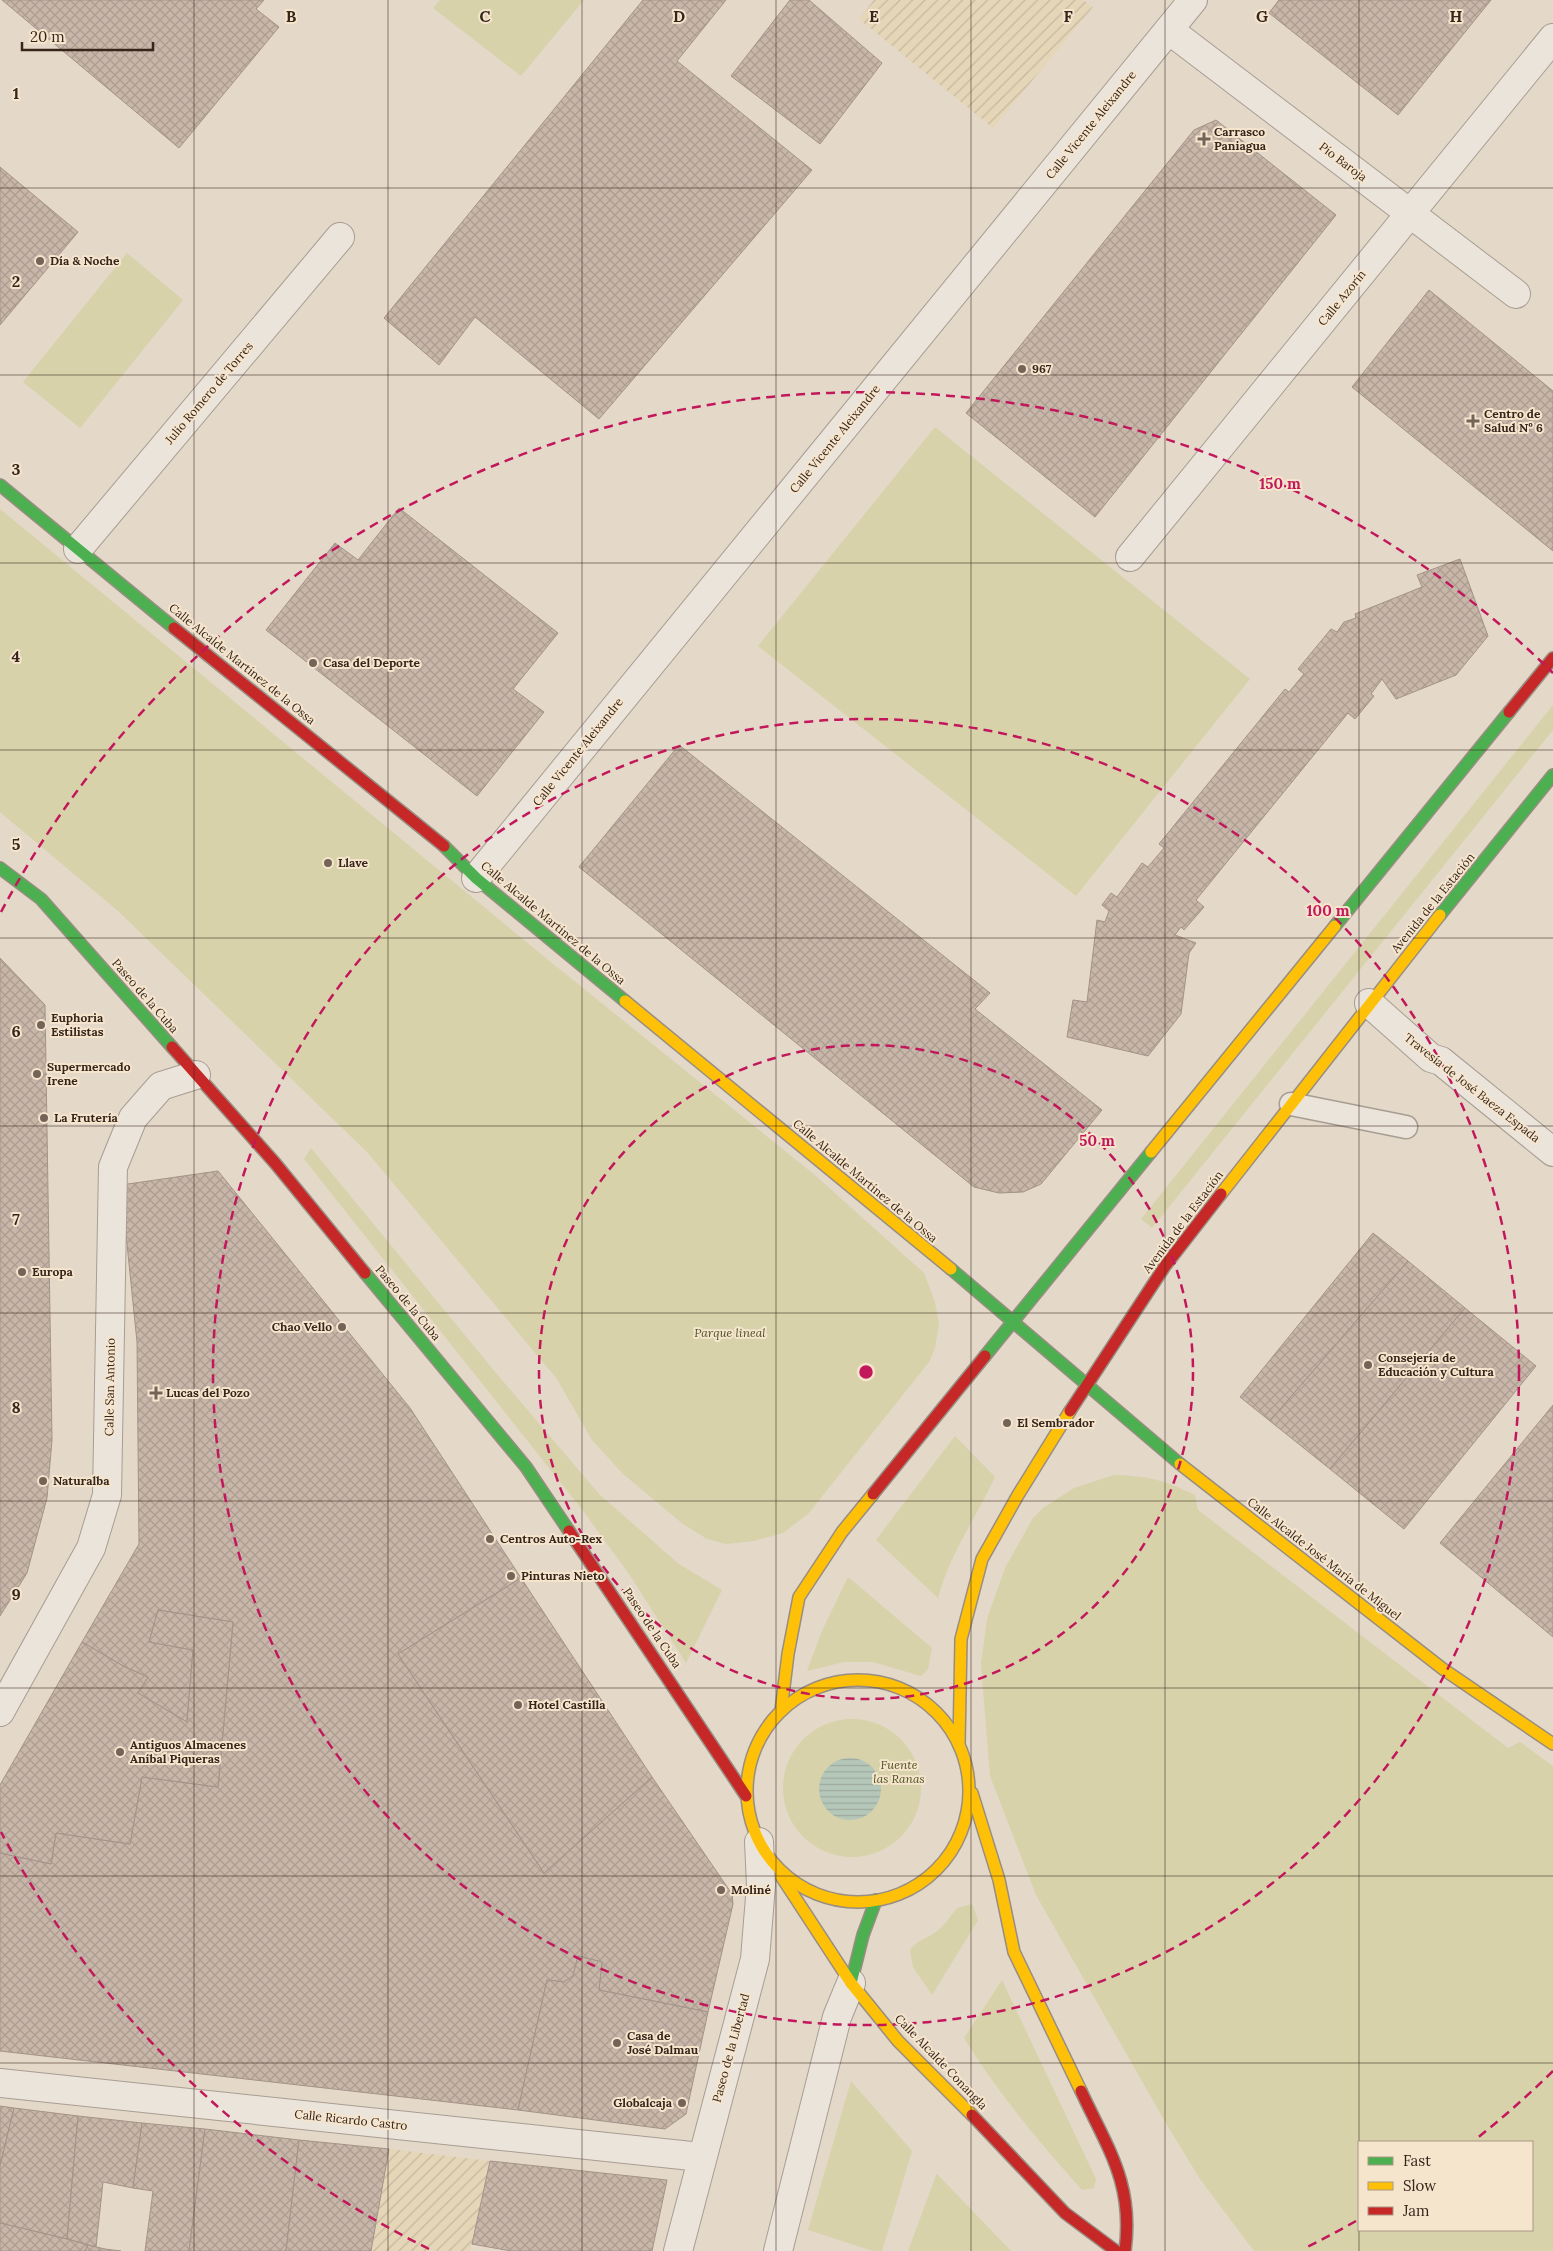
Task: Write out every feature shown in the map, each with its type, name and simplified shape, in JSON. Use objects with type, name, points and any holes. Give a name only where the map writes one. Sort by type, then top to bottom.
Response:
[{"type":"main road","name":"Calle Alcalde Martínez de la Ossa","points":[[0,485],[434,836],[476,878],[1015,1322],[1086,1386]]},
{"type":"main road","points":[[781,1711],[788,1654],[799,1597],[842,1532],[944,1404],[1015,1322],[1286,985],[1553,658]]},
{"type":"main road","name":"Avenida de la Estación","points":[[959,1745],[961,1639],[982,1559],[1018,1496],[1086,1386],[1165,1266],[1369,1004],[1553,775]]},
{"type":"main road","name":"Paseo de la Cuba","points":[[0,868],[41,899],[275,1163],[526,1467],[746,1796]]},
{"type":"main road","name":"Calle Alcalde José María de Miguel","points":[[1086,1386],[1190,1473],[1443,1669],[1553,1744]]},
{"type":"main road","points":[[970,1784],[965,1822],[945,1859],[932,1873],[900,1893],[876,1900],[850,1901],[826,1898],[806,1889],[776,1866],[759,1842],[750,1820],[746,1796],[751,1758],[765,1730],[781,1711],[798,1698],[816,1688],[863,1679],[882,1682],[918,1698],[934,1710],[947,1725],[959,1745],[999,1880],[1014,1952],[1121,2176],[1127,2197],[1128,2219],[1125,2251]]},
{"type":"main road","name":"Calle Alcalde Conangla","points":[[776,1866],[851,1984],[898,2041],[930,2071],[1065,2213],[1116,2251]]},
{"type":"main road","points":[[851,1984],[863,1936],[876,1900]]},
{"type":"street","name":"Calle Vicente Aleixandre","points":[[476,878],[1193,0]]},
{"type":"street","name":"Pío Baroja","points":[[1169,30],[1516,294]]},
{"type":"street","name":"Calle Azorín","points":[[1130,557],[1553,38]]},
{"type":"street","name":"Julio Romero de Torres","points":[[78,549],[340,237]]},
{"type":"street","name":"Travesía de José Baeza Espada","points":[[1369,1004],[1431,1058],[1440,1061],[1553,1152]]},
{"type":"street","name":"Calle San Antonio","points":[[0,1712],[91,1548],[107,1494],[113,1167],[133,1118],[161,1086],[196,1076]]},
{"type":"street","name":"Paseo de la Libertad","points":[[678,2251],[755,1959],[761,1886],[759,1842]]},
{"type":"street","points":[[778,2251],[837,2017],[851,1984]]},
{"type":"street","name":"Calle Ricardo Castro","points":[[0,2083],[702,2157]]},
{"type":"lane","points":[[1291,1104],[1406,1127]]},
{"type":"shaded area","points":[[874,0],[1083,0],[1093,7],[993,128],[859,19]]},
{"type":"shaded area","points":[[850,1758],[862,1760],[872,1767],[879,1777],[881,1789],[879,1801],[872,1811],[862,1818],[850,1820],[838,1818],[828,1811],[821,1801],[819,1789],[821,1777],[828,1767],[838,1760]]},
{"type":"shaded area","points":[[389,2149],[490,2161],[471,2251],[371,2251]]},
{"type":"green space","points":[[440,0],[584,0],[521,76],[433,8]]},
{"type":"green space","points":[[127,253],[183,300],[80,428],[23,382]]},
{"type":"green space","points":[[935,427],[1250,679],[1076,896],[758,646]]},
{"type":"green space","name":"Parque lineal","points":[[0,509],[547,959],[816,1176],[924,1273],[935,1302],[939,1324],[935,1348],[929,1362],[808,1514],[783,1533],[754,1541],[726,1544],[707,1539],[683,1524],[622,1473],[592,1440],[557,1379],[367,1152],[118,911],[0,812]]},
{"type":"green space","points":[[1553,705],[1553,730],[1152,1228],[1141,1219]]},
{"type":"green space","points":[[311,1148],[496,1373],[599,1494],[679,1564],[722,1590],[686,1663],[629,1574],[584,1512],[304,1159]]},
{"type":"green space","points":[[955,1436],[995,1477],[956,1551],[938,1598],[876,1540]]},
{"type":"green space","points":[[1114,1475],[1156,1480],[1195,1495],[1198,1510],[1508,1748],[1520,1742],[1553,1766],[1553,2251],[1254,2251],[1200,2179],[1167,2125],[1036,1895],[990,1776],[981,1664],[987,1619],[1005,1568],[1033,1518],[1043,1508],[1074,1488]]},
{"type":"green space","points":[[848,1577],[932,1648],[928,1669],[921,1676],[873,1662],[844,1662],[807,1671],[822,1631]]},
{"type":"green space","name":"Fuente las Ranas","points":[[852,1719],[878,1724],[901,1739],[916,1762],[921,1788],[916,1814],[901,1837],[878,1852],[852,1857],[826,1852],[803,1837],[788,1814],[783,1788],[788,1762],[803,1739],[826,1724]]},
{"type":"green space","points":[[972,1904],[978,1920],[932,1995],[913,1967],[910,1950],[940,1929],[957,1908]]},
{"type":"green space","points":[[1002,1980],[1096,2179],[1094,2188],[1082,2190],[1066,2172],[1005,2098],[964,2038]]},
{"type":"green space","points":[[851,2081],[912,2151],[882,2251],[873,2251],[808,2230]]},
{"type":"green space","points":[[937,2174],[1011,2251],[908,2251]]},
{"type":"building","points":[[2,0],[264,0],[256,9],[279,27],[179,148]]},
{"type":"building","points":[[643,0],[726,0],[677,61],[812,170],[599,419],[475,317],[439,365],[384,318]]},
{"type":"building","points":[[790,0],[809,0],[882,63],[820,144],[731,76]]},
{"type":"building","points":[[1279,0],[1491,0],[1398,115],[1269,13]]},
{"type":"building","points":[[1216,120],[1336,215],[1095,517],[966,413],[1194,130]]},
{"type":"building","points":[[0,167],[78,232],[0,325]]},
{"type":"building","name":"Centro de Salud Nº 6","points":[[1429,290],[1553,391],[1553,551],[1352,387]]},
{"type":"building","points":[[399,508],[558,633],[513,689],[544,712],[477,796],[266,630],[335,543],[358,560]]},
{"type":"building","points":[[1460,559],[1488,636],[1456,675],[1396,699],[1382,679],[1371,694],[1374,696],[1355,719],[1348,713],[1196,900],[1204,907],[1184,930],[1181,927],[1175,935],[1196,943],[1189,953],[1181,1014],[1148,1056],[1067,1037],[1073,1000],[1087,1002],[1097,920],[1105,922],[1109,911],[1102,905],[1111,893],[1117,897],[1142,863],[1148,867],[1164,848],[1159,844],[1285,689],[1289,692],[1304,674],[1298,669],[1331,629],[1337,632],[1344,622],[1356,618],[1355,614],[1422,587],[1417,575]]},
{"type":"building","points":[[679,745],[990,993],[975,1009],[1102,1110],[1041,1184],[1023,1192],[999,1193],[974,1187],[579,867]]},
{"type":"building","points":[[0,958],[45,1005],[52,1440],[47,1498],[27,1573],[0,1616]]},
{"type":"building","points":[[218,1171],[410,1408],[521,1578],[398,1654],[544,1873],[652,1777],[732,1894],[733,1904],[708,2012],[599,1990],[602,1962],[578,1956],[573,1976],[564,1982],[547,1980],[518,2110],[0,2051],[0,1853],[51,1864],[56,1833],[130,1844],[142,1777],[218,1787],[233,1622],[158,1610],[149,1642],[193,1650],[187,1722],[138,1693],[148,1677],[125,1667],[82,1642],[139,1544],[137,1342],[121,1185]]},
{"type":"building","name":"Consejería de Educación y Cultura","points":[[1373,1233],[1408,1261],[1270,1421],[1240,1397]]},
{"type":"building","name":"Consejería de Educación y Cultura","points":[[1408,1261],[1465,1308],[1330,1469],[1270,1421]]},
{"type":"building","points":[[1465,1308],[1536,1366],[1404,1529],[1330,1469]]},
{"type":"building","points":[[1553,1405],[1553,1637],[1440,1543]]},
{"type":"building","name":"Hotel Castilla","points":[[521,1578],[652,1777],[544,1873],[398,1654]]},
{"type":"building","name":"Antiguos Almacenes Aníbal Piqueras","points":[[158,1610],[233,1622],[218,1787],[142,1777],[130,1844],[56,1833],[51,1864],[0,1853],[0,1785],[82,1642],[125,1667],[148,1677],[138,1693],[187,1722],[193,1650],[149,1642]]},
{"type":"building","name":"Casa de José Dalmau","points":[[578,1956],[602,1962],[599,1990],[708,2012],[686,2114],[665,2129],[518,2110],[547,1980],[564,1982],[573,1976]]},
{"type":"building","points":[[0,2106],[14,2108],[0,2166]]},
{"type":"building","points":[[14,2108],[78,2116],[67,2239],[0,2223],[0,2166]]},
{"type":"building","points":[[78,2116],[142,2123],[133,2188],[103,2182],[96,2247],[67,2239]]},
{"type":"building","points":[[142,2123],[205,2129],[189,2251],[145,2251],[153,2191],[133,2188]]},
{"type":"building","points":[[205,2129],[299,2140],[286,2251],[189,2251]]},
{"type":"building","points":[[299,2140],[389,2149],[371,2251],[286,2251]]},
{"type":"building","points":[[490,2161],[667,2180],[652,2251],[511,2251],[472,2244]]},
{"type":"building","points":[[0,2223],[88,2245],[85,2251],[0,2251]]},
{"type":"building","points":[[88,2245],[105,2249],[121,2251],[85,2251]]},
{"type":"traffic: fast","points":[[0,485],[174,628]]},
{"type":"traffic: fast","points":[[1335,926],[1509,712]]},
{"type":"traffic: fast","points":[[1440,915],[1553,775]]},
{"type":"traffic: fast","points":[[444,846],[476,878],[625,1001]]},
{"type":"traffic: fast","points":[[0,868],[41,899],[172,1047]]},
{"type":"traffic: fast","points":[[985,1356],[1151,1152]]},
{"type":"traffic: fast","points":[[951,1269],[1180,1464]]},
{"type":"traffic: fast","points":[[365,1273],[526,1467],[569,1531]]},
{"type":"traffic: fast","points":[[851,1983],[863,1935],[876,1900]]},
{"type":"traffic: slow","points":[[1221,1194],[1440,915]]},
{"type":"traffic: slow","points":[[1151,1152],[1335,926]]},
{"type":"traffic: slow","points":[[625,1001],[951,1269]]},
{"type":"traffic: slow","points":[[959,1745],[961,1639],[982,1559],[1018,1495],[1070,1411]]},
{"type":"traffic: slow","points":[[1180,1464],[1443,1669],[1553,1744]]},
{"type":"traffic: slow","points":[[781,1711],[788,1654],[799,1597],[842,1532],[873,1494]]},
{"type":"traffic: slow","points":[[858,1680],[880,1682],[910,1693],[928,1705],[944,1721],[956,1739],[964,1759],[969,1791],[967,1813],[956,1843],[944,1861],[928,1877],[910,1889],[890,1897],[858,1902],[836,1900],[806,1889],[788,1877],[772,1861],[760,1843],[752,1823],[747,1791],[749,1769],[760,1739],[772,1721],[788,1705],[806,1693],[826,1685],[858,1680]]},
{"type":"traffic: slow","points":[[972,1793],[999,1880],[1014,1952],[1081,2091]]},
{"type":"traffic: slow","points":[[781,1876],[851,1983],[898,2041],[972,2115]]},
{"type":"traffic: jam","points":[[174,628],[444,846]]},
{"type":"traffic: jam","points":[[1509,712],[1553,658]]},
{"type":"traffic: jam","points":[[172,1047],[275,1163],[365,1273]]},
{"type":"traffic: jam","points":[[1070,1411],[1165,1266],[1221,1194]]},
{"type":"traffic: jam","points":[[873,1494],[985,1356]]},
{"type":"traffic: jam","points":[[569,1531],[746,1796]]},
{"type":"traffic: jam","points":[[1081,2091],[1109,2149],[1122,2186],[1126,2206],[1127,2227],[1125,2251]]},
{"type":"traffic: jam","points":[[972,2115],[1065,2213],[1116,2251]]},
{"type":"place","name":"Carrasco Paniagua","points":[[1204,139]]},
{"type":"place","name":"Día & Noche","points":[[40,261]]},
{"type":"place","name":"967","points":[[1022,369]]},
{"type":"place","name":"Centro de Salud Nº 6","points":[[1473,421]]},
{"type":"place","name":"Casa del Deporte","points":[[313,663]]},
{"type":"place","name":"Llave","points":[[328,863]]},
{"type":"place","name":"Euphoria Estilistas","points":[[41,1025]]},
{"type":"place","name":"Supermercado Irene","points":[[37,1074]]},
{"type":"place","name":"La Frutería","points":[[44,1118]]},
{"type":"place","name":"Europa","points":[[22,1272]]},
{"type":"place","name":"Chao Vello","points":[[342,1327]]},
{"type":"place","name":"Consejería de Educación y Cultura","points":[[1368,1365]]},
{"type":"place","name":"Lucas del Pozo","points":[[156,1393]]},
{"type":"place","name":"El Sembrador","points":[[1007,1423]]},
{"type":"place","name":"Naturalba","points":[[43,1481]]},
{"type":"place","name":"Centros Auto-Rex","points":[[490,1539]]},
{"type":"place","name":"Pinturas Nieto","points":[[511,1576]]},
{"type":"place","name":"Hotel Castilla","points":[[518,1705]]},
{"type":"place","name":"Antiguos Almacenes Aníbal Piqueras","points":[[120,1752]]},
{"type":"place","name":"Moliné","points":[[721,1890]]},
{"type":"place","name":"Casa de José Dalmau","points":[[617,2043]]},
{"type":"place","name":"Globalcaja","points":[[682,2103]]}]
